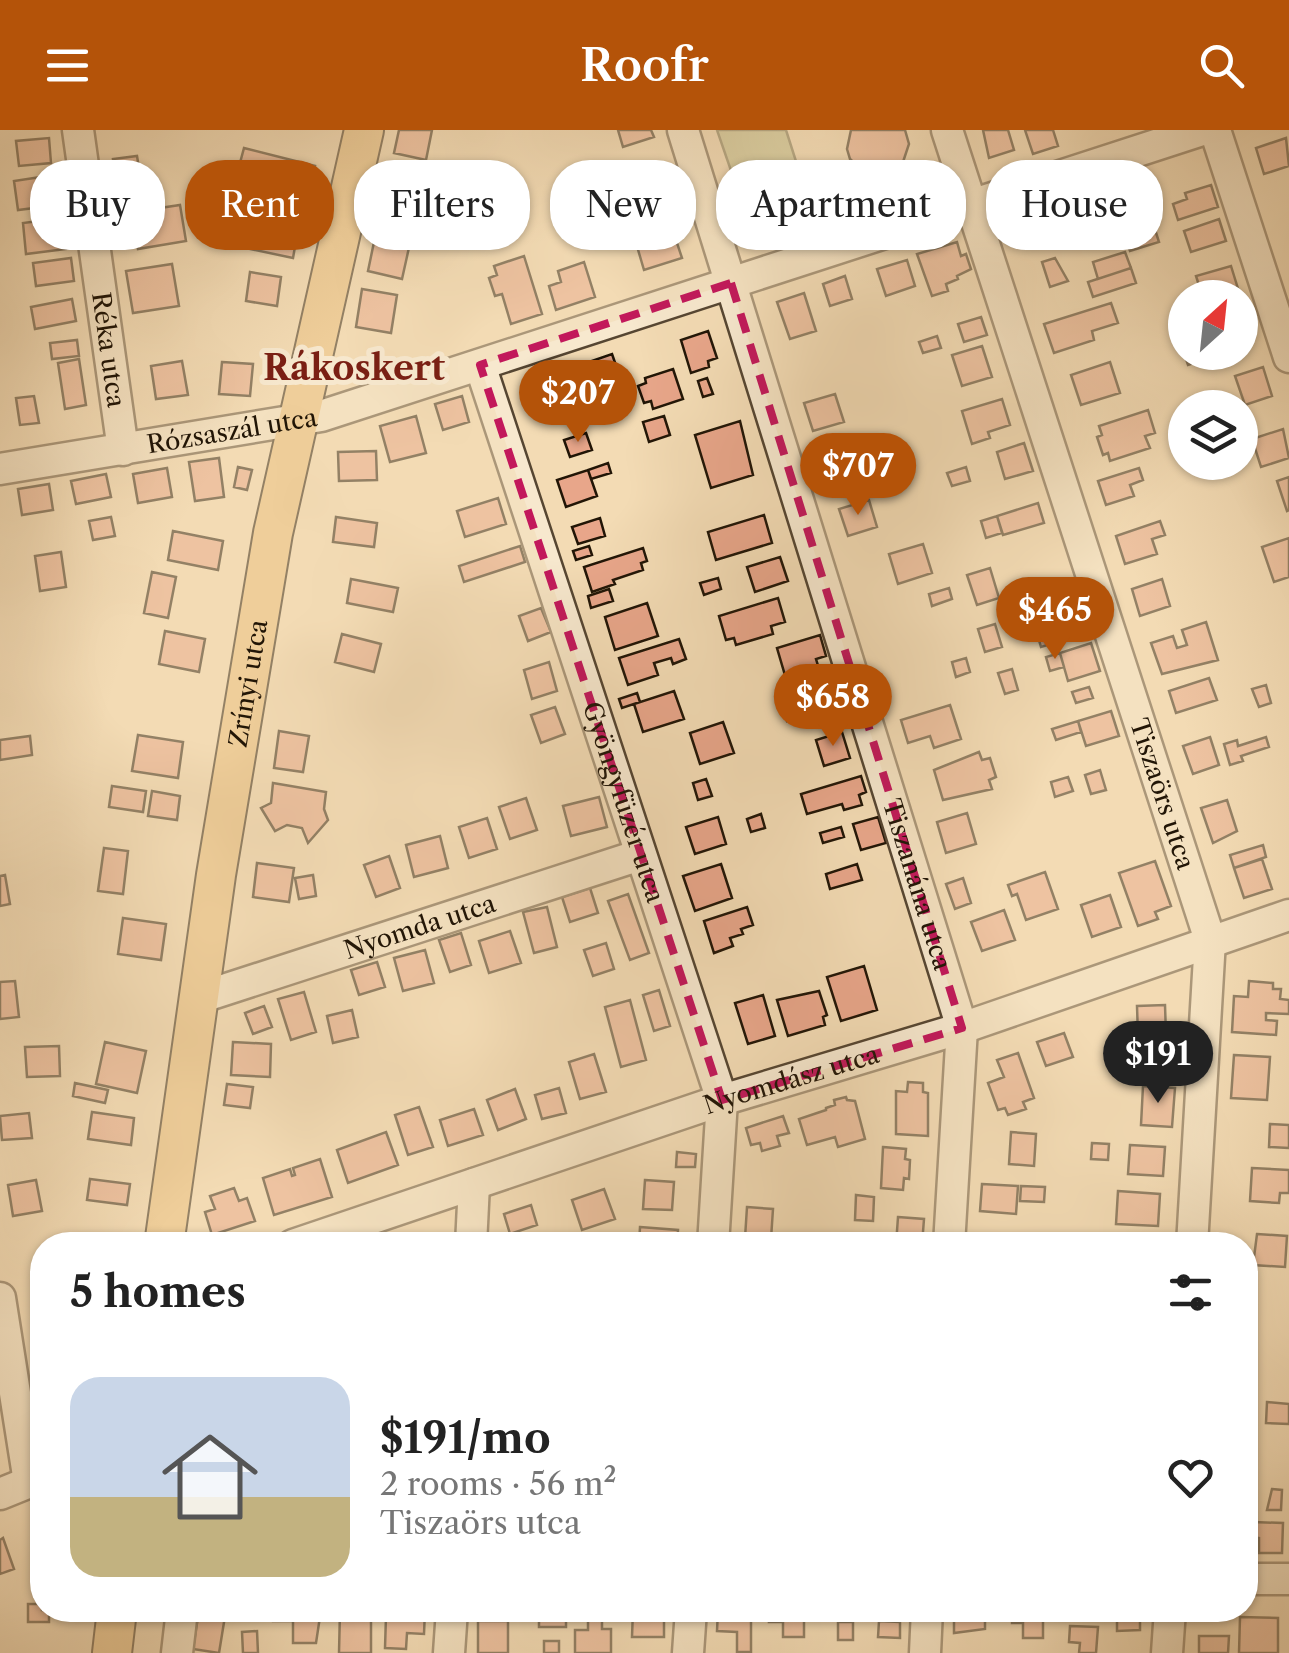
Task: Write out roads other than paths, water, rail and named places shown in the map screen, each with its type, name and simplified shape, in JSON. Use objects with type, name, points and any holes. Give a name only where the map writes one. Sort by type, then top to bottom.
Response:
[{"type":"main road","name":"Zrínyi utca","points":[[166,1232],[253,645],[297,422],[364,130]]},
{"type":"main road","points":[[112,1653],[116,1622]]},
{"type":"street","name":"Réka utca","points":[[78,130],[123,450]]},
{"type":"street","name":"Tiszanána utca","points":[[683,130],[962,1028],[950,1232]]},
{"type":"street","name":"Tiszaörs utca","points":[[947,130],[1210,940],[1193,1232]]},
{"type":"street","name":"Rózsaszál utca","points":[[0,470],[297,422],[1202,130]]},
{"type":"street","points":[[1215,130],[1289,357]]},
{"type":"street","name":"Gyöngyfüzér utca","points":[[480,365],[722,1100],[714,1232]]},
{"type":"street","name":"Nyomda utca","points":[[199,998],[640,854]]},
{"type":"street","name":"Nyomdász utca","points":[[332,1232],[722,1100],[962,1028],[1289,915]]},
{"type":"street","points":[[472,1232],[474,1184]]},
{"type":"street","points":[[0,1298],[30,1450]]},
{"type":"street","points":[[0,1494],[30,1482]]},
{"type":"street","points":[[1258,1579],[1289,1580]]},
{"type":"street","points":[[177,1653],[181,1622]]},
{"type":"street","points":[[449,1653],[451,1622]]},
{"type":"street","points":[[688,1653],[689,1622]]},
{"type":"street","points":[[925,1653],[926,1622]]},
{"type":"street","points":[[1167,1653],[1169,1622]]},
{"type":"district","name":"Rákoskert","points":[[354,367]]}]
